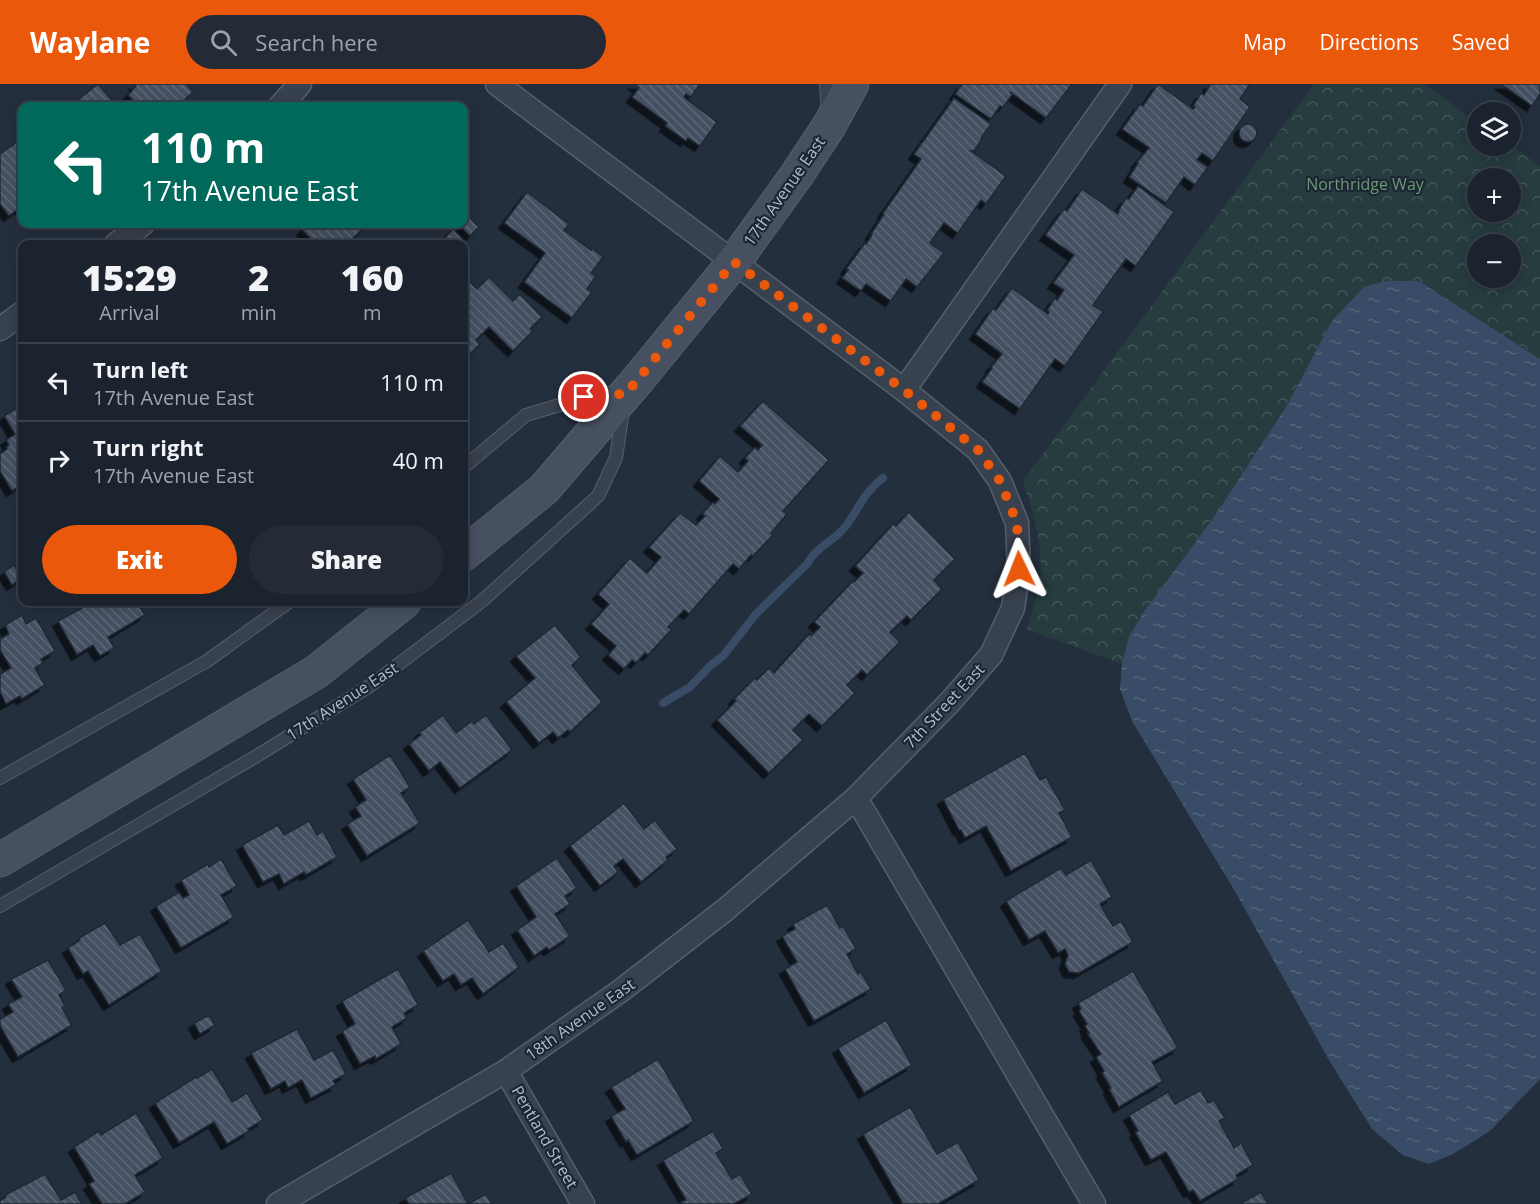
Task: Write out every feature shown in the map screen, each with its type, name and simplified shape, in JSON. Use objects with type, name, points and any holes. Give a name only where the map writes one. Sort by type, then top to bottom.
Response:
[{"type":"street","points":[[284,102],[300,84]]},
{"type":"street","name":"7th Street East","points":[[497,84],[904,390],[978,450],[1000,481],[1017,523],[1019,569],[1013,608],[991,655],[950,702],[856,798]]},
{"type":"street","name":"17th Avenue East","points":[[468,551],[544,489],[625,395],[734,262],[796,176],[829,126],[852,84]]},
{"type":"street","points":[[904,390],[1120,84]]},
{"type":"street","points":[[121,240],[138,228]]},
{"type":"street","points":[[0,329],[18,316]]},
{"type":"street","points":[[0,860],[316,672],[399,606]]},
{"type":"street","points":[[856,798],[1094,1204]]},
{"type":"street","name":"18th Avenue East","points":[[278,1204],[506,1071],[619,992],[725,910],[856,798]]},
{"type":"street","name":"Pentland Street","points":[[506,1071],[583,1204]]},
{"type":"lane","name":"17th Avenue East","points":[[826,84],[829,126]]},
{"type":"lane","points":[[468,464],[526,415],[603,392],[625,395]]},
{"type":"lane","name":"17th Avenue East","points":[[0,906],[260,754],[371,686],[482,601],[598,496],[616,458],[625,395]]},
{"type":"lane","points":[[0,778],[207,661],[283,606]]},
{"type":"green space","name":"Northridge Way","points":[[1314,84],[1424,84],[1467,115],[1467,156],[1521,156],[1521,152],[1540,166],[1540,359],[1419,281],[1332,321],[1286,407],[1214,517],[1143,613],[1129,637],[1122,664],[1027,629],[1038,589],[1040,570],[1039,544],[1023,481]]},
{"type":"water","points":[[1387,281],[1419,281],[1540,359],[1540,1079],[1490,1131],[1453,1154],[1429,1164],[1403,1155],[1372,1129],[1329,1060],[1236,893],[1132,721],[1120,689],[1122,664],[1129,637],[1143,613],[1214,517],[1286,407],[1332,321],[1364,287]]},
{"type":"building","points":[[98,84],[114,102],[75,102]]},
{"type":"building","points":[[134,84],[186,84],[193,92],[182,102],[135,102],[128,95],[136,86]]},
{"type":"building","points":[[634,84],[700,84],[691,97],[686,94],[684,97],[717,122],[700,146],[688,138],[686,141],[665,126],[667,123],[632,97],[639,88]]},
{"type":"building","points":[[962,84],[1072,84],[1046,118],[1010,92],[1012,95],[991,119],[955,94]]},
{"type":"building","points":[[1158,84],[1193,109],[1201,93],[1204,95],[1209,84],[1250,84],[1240,99],[1250,107],[1213,161],[1202,153],[1197,160],[1208,167],[1195,185],[1184,177],[1166,203],[1129,177],[1137,162],[1149,148],[1122,129],[1140,104],[1143,106]]},
{"type":"building","points":[[1501,84],[1540,84],[1540,94],[1532,106]]},
{"type":"building","points":[[954,98],[991,124],[974,151],[971,151],[1006,176],[986,204],[981,200],[958,233],[944,223],[930,243],[944,253],[917,287],[906,279],[891,301],[866,284],[861,291],[842,278],[848,270],[846,269],[866,244],[883,213],[921,159],[914,154]]},
{"type":"building","points":[[1248,124],[1254,127],[1257,133],[1254,139],[1248,142],[1242,139],[1239,133],[1242,127]]},
{"type":"building","points":[[18,143],[18,209],[9,216],[0,204],[0,154]]},
{"type":"building","points":[[1138,186],[1174,212],[1136,266],[1126,259],[1093,305],[1103,312],[1065,366],[1055,359],[1020,409],[982,382],[1002,354],[975,334],[993,308],[996,310],[1012,288],[1048,314],[1047,310],[1055,298],[1057,300],[1064,290],[1053,283],[1074,255],[1045,235],[1064,209],[1067,211],[1082,189],[1118,214],[1126,198],[1129,199]]},
{"type":"building","points":[[527,192],[569,224],[564,230],[603,257],[591,273],[596,276],[587,289],[592,292],[572,318],[524,282],[545,253],[504,223]]},
{"type":"building","points":[[468,216],[479,227],[470,236],[462,228],[468,228]]},
{"type":"building","points":[[304,228],[364,228],[351,240],[312,240],[302,230]]},
{"type":"building","points":[[453,229],[464,240],[443,240]]},
{"type":"building","points":[[489,277],[513,301],[520,294],[542,317],[530,329],[533,331],[513,351],[489,327],[476,340],[480,344],[468,356],[468,280],[477,289]]},
{"type":"building","points":[[763,401],[829,460],[783,511],[787,514],[771,533],[773,535],[753,556],[751,555],[739,569],[733,564],[689,614],[684,610],[668,627],[672,629],[648,655],[645,653],[636,663],[632,660],[624,669],[608,655],[616,646],[591,624],[609,604],[598,594],[630,558],[647,573],[661,557],[649,547],[680,513],[696,525],[705,516],[702,514],[719,499],[699,481],[720,456],[738,472],[748,461],[745,458],[755,447],[758,450],[762,445],[740,426]]},
{"type":"building","points":[[18,407],[18,487],[12,491],[0,471],[0,454],[9,445],[6,440],[15,434],[4,416]]},
{"type":"building","points":[[909,512],[955,559],[934,580],[942,589],[911,620],[907,616],[890,632],[900,642],[867,675],[862,670],[847,685],[855,693],[822,726],[809,714],[793,730],[803,740],[769,773],[717,720],[755,678],[757,680],[769,668],[774,673],[809,634],[811,636],[820,627],[814,622],[863,573],[855,566],[894,523],[896,526]]},
{"type":"building","points":[[14,565],[18,572],[18,581],[12,585],[4,572]]},
{"type":"building","points":[[86,606],[139,606],[145,615],[108,637],[114,648],[100,656],[93,645],[77,655],[58,621]]},
{"type":"building","points":[[22,615],[26,624],[36,618],[55,651],[41,659],[43,663],[35,668],[45,685],[22,699],[20,696],[6,704],[0,692],[0,674],[11,668],[0,650],[0,639],[9,634],[5,625]]},
{"type":"building","points":[[555,625],[581,657],[572,665],[602,702],[570,732],[568,730],[558,738],[553,732],[539,743],[506,702],[535,678],[516,656]]},
{"type":"building","points":[[443,715],[456,733],[472,721],[474,724],[486,715],[512,750],[460,788],[440,762],[429,771],[409,744],[421,735],[419,733]]},
{"type":"building","points":[[1025,753],[1040,780],[1046,777],[1065,810],[1059,813],[1072,837],[1011,871],[986,826],[965,838],[943,799]]},
{"type":"building","points":[[390,755],[410,787],[401,793],[420,823],[367,856],[347,824],[361,816],[355,807],[366,800],[353,779]]},
{"type":"building","points":[[624,803],[644,829],[655,820],[677,849],[666,857],[668,860],[641,882],[623,859],[614,866],[618,872],[600,886],[570,846]]},
{"type":"building","points":[[309,821],[317,835],[323,831],[337,857],[306,875],[304,872],[284,884],[279,874],[263,882],[242,845],[278,825],[284,835]]},
{"type":"building","points":[[557,858],[577,888],[565,896],[570,904],[555,914],[570,936],[549,950],[547,947],[534,956],[517,930],[536,917],[516,886]]},
{"type":"building","points":[[221,859],[237,886],[221,895],[234,917],[181,948],[156,906],[179,892],[183,898],[189,895],[181,880]]},
{"type":"building","points":[[1091,860],[1112,897],[1100,904],[1113,926],[1121,921],[1133,942],[1079,973],[1069,972],[1065,964],[1068,955],[1065,949],[1058,953],[1045,931],[1029,940],[1006,901],[1061,868],[1066,875]]},
{"type":"building","points":[[827,905],[840,928],[843,926],[856,949],[847,954],[858,974],[861,972],[871,989],[814,1021],[785,969],[797,962],[782,936],[795,929],[793,924]]},
{"type":"building","points":[[468,920],[489,952],[503,943],[519,967],[483,994],[472,978],[461,985],[454,974],[443,981],[423,951]]},
{"type":"building","points":[[105,923],[120,945],[140,934],[162,971],[109,1005],[88,971],[83,974],[68,948],[80,940],[79,938]]},
{"type":"building","points":[[48,960],[66,990],[59,995],[65,1006],[62,1008],[72,1025],[18,1057],[0,1026],[0,1019],[13,1012],[8,1004],[22,997],[11,979]]},
{"type":"building","points":[[398,969],[418,1005],[404,1013],[407,1018],[392,1027],[401,1044],[376,1059],[375,1056],[360,1064],[342,1031],[355,1024],[342,1001]]},
{"type":"building","points":[[1133,971],[1178,1048],[1152,1062],[1163,1081],[1119,1107],[1102,1073],[1104,1071],[1096,1057],[1101,1054],[1087,1033],[1089,1033],[1085,1026],[1087,1024],[1079,1011],[1081,1009],[1078,1003]]},
{"type":"building","points":[[209,1015],[215,1025],[200,1034],[194,1023]]},
{"type":"building","points":[[886,1020],[912,1065],[864,1093],[838,1048]]},
{"type":"building","points":[[297,1029],[314,1060],[333,1050],[346,1074],[333,1081],[336,1085],[311,1098],[302,1080],[288,1088],[285,1081],[271,1089],[251,1053]]},
{"type":"building","points":[[658,1059],[694,1121],[637,1155],[628,1140],[626,1142],[611,1116],[625,1109],[611,1087]]},
{"type":"building","points":[[212,1069],[232,1102],[247,1093],[263,1120],[227,1144],[214,1122],[179,1143],[155,1103]]},
{"type":"building","points":[[1201,1090],[1208,1103],[1214,1100],[1225,1118],[1219,1121],[1234,1148],[1241,1143],[1253,1165],[1236,1175],[1238,1179],[1200,1201],[1193,1190],[1189,1192],[1166,1152],[1151,1160],[1135,1132],[1138,1131],[1129,1115],[1168,1092],[1175,1104]]},
{"type":"building","points":[[910,1107],[937,1154],[958,1142],[979,1180],[938,1204],[903,1204],[863,1134]]},
{"type":"building","points":[[136,1113],[163,1158],[135,1175],[145,1192],[125,1204],[102,1204],[89,1184],[94,1181],[74,1147],[99,1131],[101,1135]]},
{"type":"building","points":[[713,1131],[723,1149],[716,1153],[732,1179],[740,1174],[752,1194],[734,1204],[678,1204],[686,1200],[663,1160]]},
{"type":"building","points":[[451,1173],[468,1204],[409,1204],[405,1198]]},
{"type":"building","points":[[45,1174],[61,1200],[75,1192],[82,1204],[0,1204],[0,1201],[6,1197],[5,1195]]},
{"type":"building","points":[[1261,1192],[1268,1204],[1240,1204]]},
{"type":"building","points":[[486,1194],[492,1204],[468,1204]]},
{"type":"waterway","points":[[663,703],[690,687],[723,656],[756,614],[807,564],[815,553],[845,527],[866,496],[883,478]]},
{"type":"route","points":[[584,397],[603,392],[625,395],[734,262],[904,390],[978,450],[1000,481],[1017,523],[1019,569]]}]
